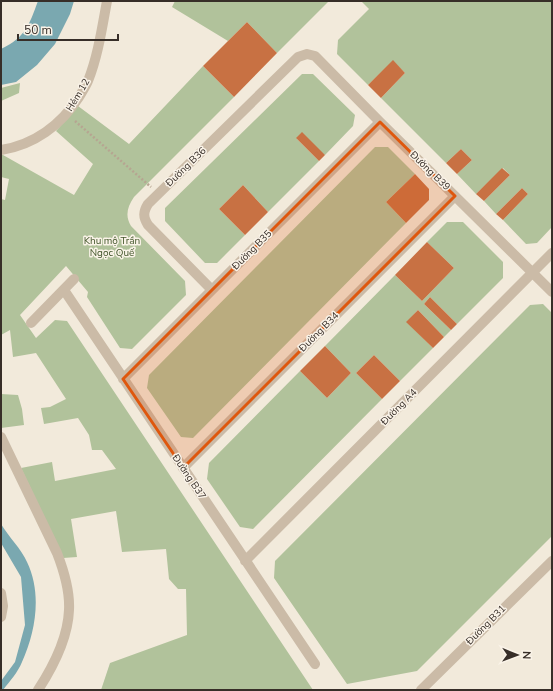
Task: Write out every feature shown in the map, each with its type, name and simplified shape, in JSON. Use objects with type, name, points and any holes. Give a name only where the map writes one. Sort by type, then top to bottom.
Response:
[{"type":"street","name":"Hẻm 12","points":[[1,150],[10,149],[40,137],[67,114],[87,83],[92,70],[108,1]]},
{"type":"street","name":"Đường B39","points":[[307,54],[315,56],[552,292]]},
{"type":"street","name":"Đường B36","points":[[212,290],[148,225],[144,218],[144,210],[148,204],[298,57],[307,54]]},
{"type":"street","name":"Đường B35","points":[[124,379],[380,122]]},
{"type":"street","name":"Đường B34","points":[[183,468],[456,196]]},
{"type":"street","name":"Đường A4","points":[[245,562],[552,253]]},
{"type":"street","points":[[31,323],[74,279]]},
{"type":"street","name":"Đường B37","points":[[64,290],[245,562],[315,664]]},
{"type":"street","points":[[1,438],[57,553],[63,569],[67,589],[69,611],[65,631],[58,655],[38,690]]},
{"type":"street","name":"Đường B31","points":[[421,690],[552,561]]},
{"type":"street","points":[[1,593],[3,606],[1,617]]},
{"type":"path","points":[[67,114],[159,194]]},
{"type":"highlighted area","points":[[380,122],[455,196],[183,468],[123,379]]},
{"type":"green space","points":[[175,1],[329,1],[277,53],[247,22],[228,41],[172,7]]},
{"type":"green space","points":[[361,1],[552,1],[552,227],[537,243],[526,244],[503,220],[528,194],[522,188],[496,214],[484,201],[510,175],[503,168],[476,194],[457,174],[472,160],[461,149],[446,163],[381,98],[405,73],[393,61],[368,85],[337,54],[338,40],[369,9]]},
{"type":"green space","name":"Khu mộ Trần Ngọc Quế","points":[[203,66],[234,97],[134,197],[127,215],[131,226],[185,281],[186,295],[132,349],[120,348],[87,297],[88,292],[66,266],[20,315],[36,338],[55,320],[67,321],[313,690],[101,690],[110,663],[187,635],[186,589],[178,589],[169,579],[166,549],[122,552],[116,511],[71,519],[77,557],[63,558],[21,468],[52,462],[55,481],[116,469],[102,450],[92,450],[89,435],[78,418],[44,424],[41,408],[50,407],[66,399],[36,353],[13,357],[10,330],[1,335],[1,199],[5,200],[9,179],[1,177],[1,155],[74,195],[93,164],[56,131],[78,106],[129,144]]},
{"type":"green space","points":[[302,74],[313,74],[355,115],[353,126],[325,155],[296,138],[319,161],[268,212],[243,185],[219,209],[245,235],[217,263],[205,263],[165,221],[165,208]]},
{"type":"green space","points":[[20,83],[19,93],[1,101],[1,88]]},
{"type":"green space","points":[[375,147],[388,147],[415,174],[386,202],[406,223],[193,438],[181,437],[147,388],[149,375]]},
{"type":"green space","points":[[447,222],[463,222],[503,262],[503,278],[457,324],[430,297],[424,304],[451,330],[444,337],[418,310],[407,322],[433,348],[400,381],[374,355],[356,373],[382,399],[253,529],[240,527],[207,479],[209,463],[300,371],[327,398],[351,373],[325,346],[395,275],[422,301],[454,268],[427,242]]},
{"type":"green space","points":[[543,304],[552,313],[552,536],[417,671],[347,684],[274,578],[275,561],[530,305]]},
{"type":"green space","points":[[1,394],[18,395],[24,425],[1,428]]},
{"type":"water","points":[[38,1],[74,1],[70,14],[55,44],[37,65],[16,82],[1,85],[1,49],[16,40],[26,30]]},
{"type":"water","points":[[1,524],[27,562],[35,586],[36,599],[34,625],[27,650],[14,676],[3,690],[1,690],[1,681],[15,662],[25,625],[21,577],[1,543]]},
{"type":"building","points":[[247,22],[277,53],[234,97],[203,66]]},
{"type":"building","points":[[393,60],[405,73],[381,98],[368,85]]},
{"type":"building","points":[[302,132],[325,155],[319,161],[296,138]]},
{"type":"building","points":[[461,149],[472,160],[457,174],[446,163]]},
{"type":"building","points":[[502,168],[510,175],[484,201],[476,194]]},
{"type":"building","points":[[415,174],[429,189],[429,200],[406,223],[386,202]]},
{"type":"building","points":[[243,185],[268,212],[245,235],[219,209]]},
{"type":"building","points":[[522,188],[528,194],[503,220],[496,214]]},
{"type":"building","points":[[427,242],[454,268],[422,301],[395,275]]},
{"type":"building","points":[[430,297],[457,324],[451,330],[424,304]]},
{"type":"building","points":[[418,310],[444,337],[433,348],[406,322]]},
{"type":"building","points":[[325,346],[351,373],[327,398],[300,371]]},
{"type":"building","points":[[374,355],[400,381],[382,399],[356,373]]}]
